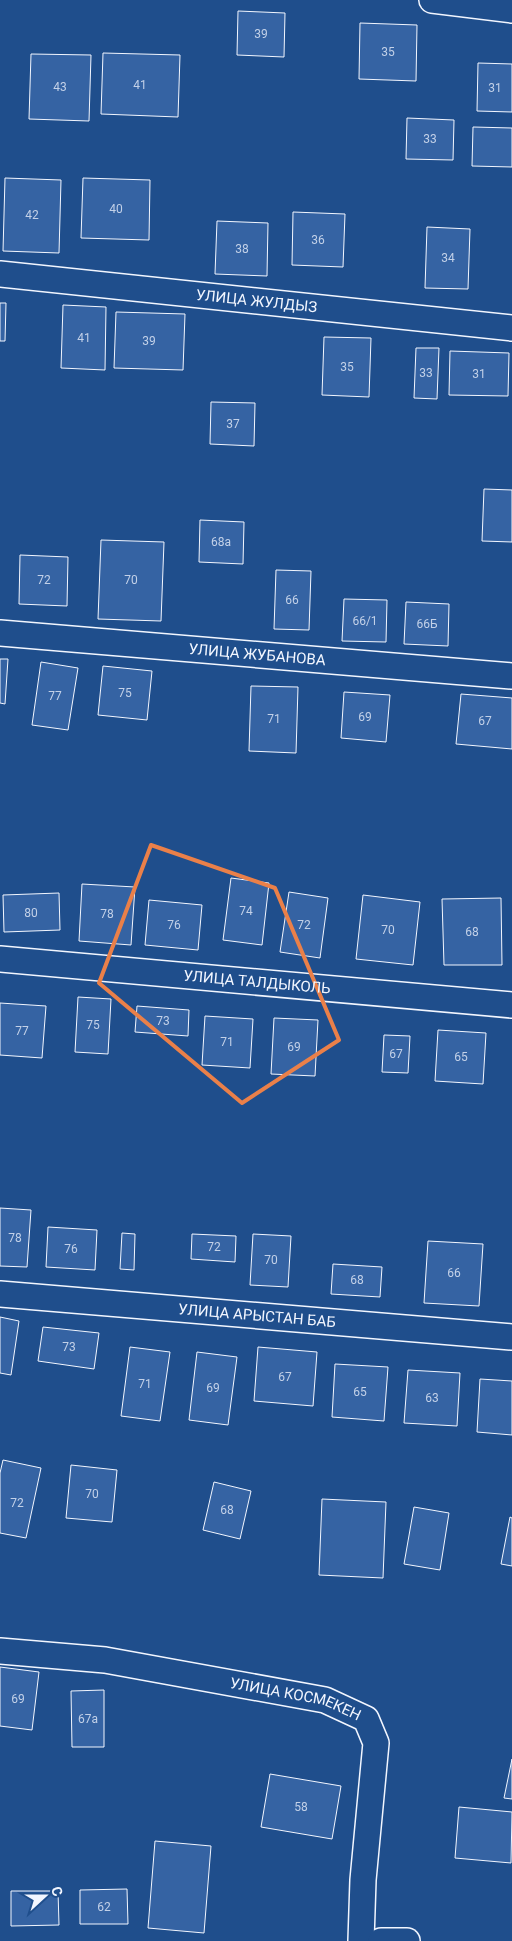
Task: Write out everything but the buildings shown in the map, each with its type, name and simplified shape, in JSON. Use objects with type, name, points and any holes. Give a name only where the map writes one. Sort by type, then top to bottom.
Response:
[{"type":"street","points":[[432,0],[512,10]]},
{"type":"street","name":"УЛИЦА ЖУЛДЫЗ","points":[[0,274],[512,328]]},
{"type":"street","name":"УЛИЦА ЖУБАНОВА","points":[[0,633],[512,676]]},
{"type":"street","name":"УЛИЦА ТАЛДЫКОЛЬ","points":[[0,958],[512,1005]]},
{"type":"street","name":"УЛИЦА АРЫСТАН БАБ","points":[[0,1294],[512,1337]]},
{"type":"street","name":"УЛИЦА КОСМЕКЕН","points":[[0,1651],[105,1660],[325,1700],[366,1719],[376,1743],[363,1880],[360,1941]]},
{"type":"street","points":[[381,1941],[407,1941]]},
{"type":"highlighted area","points":[[151,845],[275,888],[339,1040],[242,1103],[99,983]]}]
